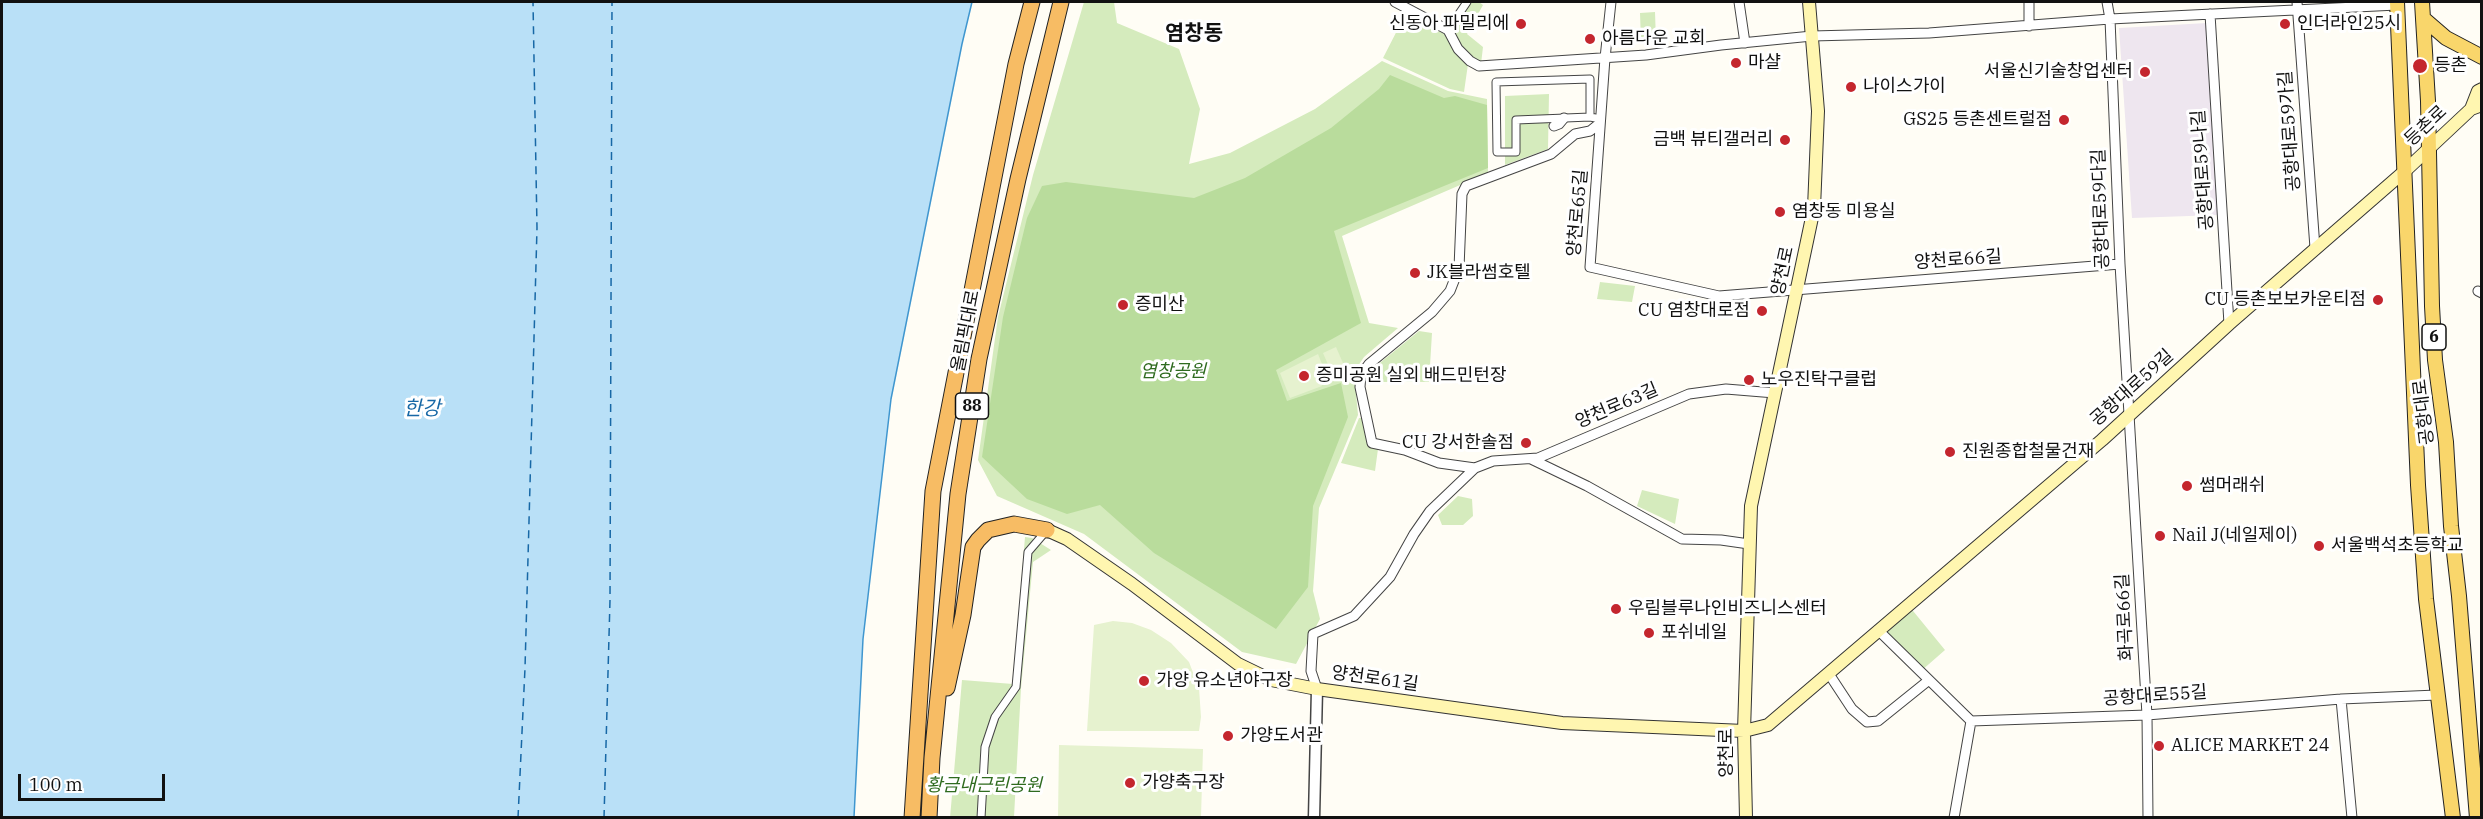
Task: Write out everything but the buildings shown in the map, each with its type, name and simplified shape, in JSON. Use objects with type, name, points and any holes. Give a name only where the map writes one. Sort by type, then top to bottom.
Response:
[{"type":"highway","name":"올림픽대로","points":[[912,818],[933,491],[1014,76],[1032,2]]},
{"type":"highway","name":"올림픽대로","points":[[929,818],[932,758],[958,494],[979,359],[1018,179],[1061,2]]},
{"type":"highway","points":[[932,758],[963,615],[973,547],[988,530],[999,526],[1026,525],[1047,530]]},
{"type":"main road","name":"양천로","points":[[1746,818],[1744,731],[1751,506],[1815,208],[1818,111],[1809,2]]},
{"type":"main road","name":"공항대로","points":[[2422,2],[2435,360],[2446,442],[2451,526],[2477,818]]},
{"type":"main road","name":"공항대로","points":[[2397,3],[2418,485],[2437,695],[2453,818]]},
{"type":"main road","points":[[2424,19],[2446,38],[2481,57]]},
{"type":"main road","name":"등촌로","points":[[2406,170],[2476,107],[2478,91],[2481,89]]},
{"type":"main road","name":"공항대로59길","points":[[1744,731],[1768,725],[1829,674],[2130,414],[2229,324],[2406,170]]},
{"type":"main road","name":"양천로61길","points":[[1047,530],[1067,538],[1238,664],[1271,680],[1317,689],[1563,723],[1744,731]]},
{"type":"street","points":[[1395,2],[1448,30],[1458,49],[1479,66],[1605,58],[1812,36],[1929,33],[2297,6],[2397,3]]},
{"type":"street","points":[[1448,30],[1467,2]]},
{"type":"street","name":"양천로65길","points":[[1611,2],[1590,267],[1719,296],[1798,288]]},
{"type":"street","points":[[1739,2],[1745,43]]},
{"type":"street","points":[[2029,2],[2029,26]]},
{"type":"street","name":"공항대로59다길","points":[[2107,2],[2110,19],[2120,264],[2130,414]]},
{"type":"street","name":"공항대로59가길","points":[[2297,6],[2315,249]]},
{"type":"street","name":"공항대로59나길","points":[[2210,14],[2229,324]]},
{"type":"street","points":[[1590,117],[1590,79],[1496,82],[1497,152],[1516,152],[1516,120],[1590,117],[1601,121]]},
{"type":"street","points":[[1554,126],[1564,118]]},
{"type":"street","name":"양천로63길","points":[[1475,468],[1439,463],[1405,450],[1372,443],[1360,387],[1360,375],[1432,312],[1450,291],[1459,268],[1462,194],[1466,186],[1551,154],[1575,134],[1590,131],[1601,121]]},
{"type":"street","name":"양천로66길","points":[[1798,288],[2120,264]]},
{"type":"street","name":"양천로63길","points":[[1317,689],[1311,671],[1313,634],[1354,616],[1390,577],[1430,511],[1475,468],[1493,461],[1538,458],[1689,394],[1726,389],[1775,393]]},
{"type":"street","name":"화곡로66길","points":[[2130,414],[2147,715],[2148,818]]},
{"type":"street","points":[[1531,459],[1587,486],[1682,539],[1721,540],[1749,544]]},
{"type":"street","points":[[981,818],[986,747],[995,717],[1016,687],[1028,552],[1047,530]]},
{"type":"street","points":[[1878,630],[1971,721],[1954,818]]},
{"type":"street","points":[[1829,674],[1852,709],[1867,722],[1878,721],[1929,680]]},
{"type":"street","points":[[1314,818],[1317,689]]},
{"type":"street","name":"공항대로55길","points":[[1971,721],[2147,715],[2341,699],[2437,695]]},
{"type":"street","points":[[2341,699],[2352,818]]},
{"type":"shaded area","name":"서울신기술창업센터","points":[[2207,23],[2218,215],[2132,218],[2119,28]]},
{"type":"green space","name":"염창공원","points":[[1084,2],[1114,2],[1117,23],[1179,49],[1200,109],[1189,164],[1230,153],[1315,109],[1382,61],[1448,91],[1487,99],[1488,173],[1342,236],[1369,323],[1398,328],[1364,357],[1354,372],[1358,415],[1319,508],[1313,591],[1320,619],[1296,664],[1242,652],[1084,534],[997,496],[978,460],[998,317],[1033,175]]},
{"type":"green space","points":[[1468,2],[1479,2],[1483,5],[1467,34],[1483,47],[1481,64],[1460,47],[1453,31]]},
{"type":"green space","points":[[1655,12],[1656,41],[1641,42],[1640,13]]},
{"type":"green space","points":[[1404,17],[1445,34],[1468,64],[1464,92],[1450,89],[1383,58]]},
{"type":"green space","name":"염창공원","points":[[1390,75],[1444,98],[1455,96],[1487,105],[1488,168],[1334,231],[1361,323],[1276,370],[1287,401],[1341,383],[1348,417],[1313,506],[1308,587],[1276,629],[1154,553],[1100,505],[1067,514],[1027,499],[982,457],[1003,317],[1027,218],[1042,186],[1066,182],[1194,198],[1245,178],[1331,128],[1379,89]]},
{"type":"green space","points":[[1549,94],[1548,149],[1505,165],[1505,96]]},
{"type":"green space","points":[[1600,282],[1635,286],[1632,302],[1597,299]]},
{"type":"green space","points":[[1419,331],[1432,333],[1429,382],[1383,382],[1366,378],[1381,362]]},
{"type":"green space","points":[[1336,347],[1346,370],[1333,376],[1323,353]]},
{"type":"green space","name":"증미공원 실외 배드민턴장","points":[[1318,354],[1328,379],[1320,382],[1322,386],[1290,398],[1280,373]]},
{"type":"green space","points":[[1359,418],[1362,418],[1368,447],[1378,449],[1375,471],[1341,463]]},
{"type":"green space","points":[[1642,490],[1679,499],[1675,524],[1637,506]]},
{"type":"green space","points":[[1458,496],[1472,499],[1473,516],[1463,525],[1442,525],[1438,515]]},
{"type":"green space","name":"황금내근린공원","points":[[1025,537],[1032,538],[1051,550],[1033,562],[1021,688],[1014,817],[950,818],[962,680],[1013,684]]},
{"type":"green space","points":[[1909,606],[1945,650],[1921,671],[1881,631]]},
{"type":"green space","name":"가양 유소년야구장","points":[[1113,621],[1132,623],[1151,630],[1171,643],[1189,662],[1199,688],[1201,717],[1199,731],[1087,731],[1094,625]]},
{"type":"green space","name":"가양축구장","points":[[1059,745],[1203,749],[1201,817],[1058,817]]},
{"type":"water","name":"한강","points":[[2,2],[972,2],[891,399],[863,639],[854,817],[2,817]]},
{"type":"ferry route","points":[[518,818],[525,668],[537,228],[533,2]]},
{"type":"ferry route","points":[[604,818],[610,600],[612,2]]},
{"type":"place","name":"신동아 파밀리에","points":[[1521,24]]},
{"type":"place","name":"인더라인25시","points":[[2285,24]]},
{"type":"place","name":"아름다운 교회","points":[[1590,39]]},
{"type":"place","name":"마샬","points":[[1736,63]]},
{"type":"place","name":"등촌","points":[[2420,66]]},
{"type":"place","name":"서울신기술창업센터","points":[[2145,72]]},
{"type":"place","name":"나이스가이","points":[[1851,87]]},
{"type":"place","name":"GS25 등촌센트럴점","points":[[2064,120]]},
{"type":"place","name":"금백 뷰티갤러리","points":[[1785,140]]},
{"type":"place","name":"염창동 미용실","points":[[1780,212]]},
{"type":"place","name":"JK블라썸호텔","points":[[1415,273]]},
{"type":"place","name":"CU 등촌보보카운티점","points":[[2378,300]]},
{"type":"place","name":"증미산","points":[[1123,305]]},
{"type":"place","name":"CU 염창대로점","points":[[1762,311]]},
{"type":"place","name":"증미공원 실외 배드민턴장","points":[[1304,376]]},
{"type":"place","name":"노우진탁구클럽","points":[[1749,380]]},
{"type":"place","name":"CU 강서한솔점","points":[[1526,443]]},
{"type":"place","name":"진원종합철물건재","points":[[1950,452]]},
{"type":"place","name":"썸머래쉬","points":[[2187,486]]},
{"type":"place","name":"Nail J(네일제이)","points":[[2160,536]]},
{"type":"place","name":"서울백석초등학교","points":[[2319,546]]},
{"type":"place","name":"우림블루나인비즈니스센터","points":[[1616,609]]},
{"type":"place","name":"포쉬네일","points":[[1649,633]]},
{"type":"place","name":"가양 유소년야구장","points":[[1144,681]]},
{"type":"place","name":"가양도서관","points":[[1228,736]]},
{"type":"place","name":"ALICE MARKET 24","points":[[2159,746]]},
{"type":"place","name":"가양축구장","points":[[1130,783]]},
{"type":"district","name":"염창동","points":[[1194,34]]}]
